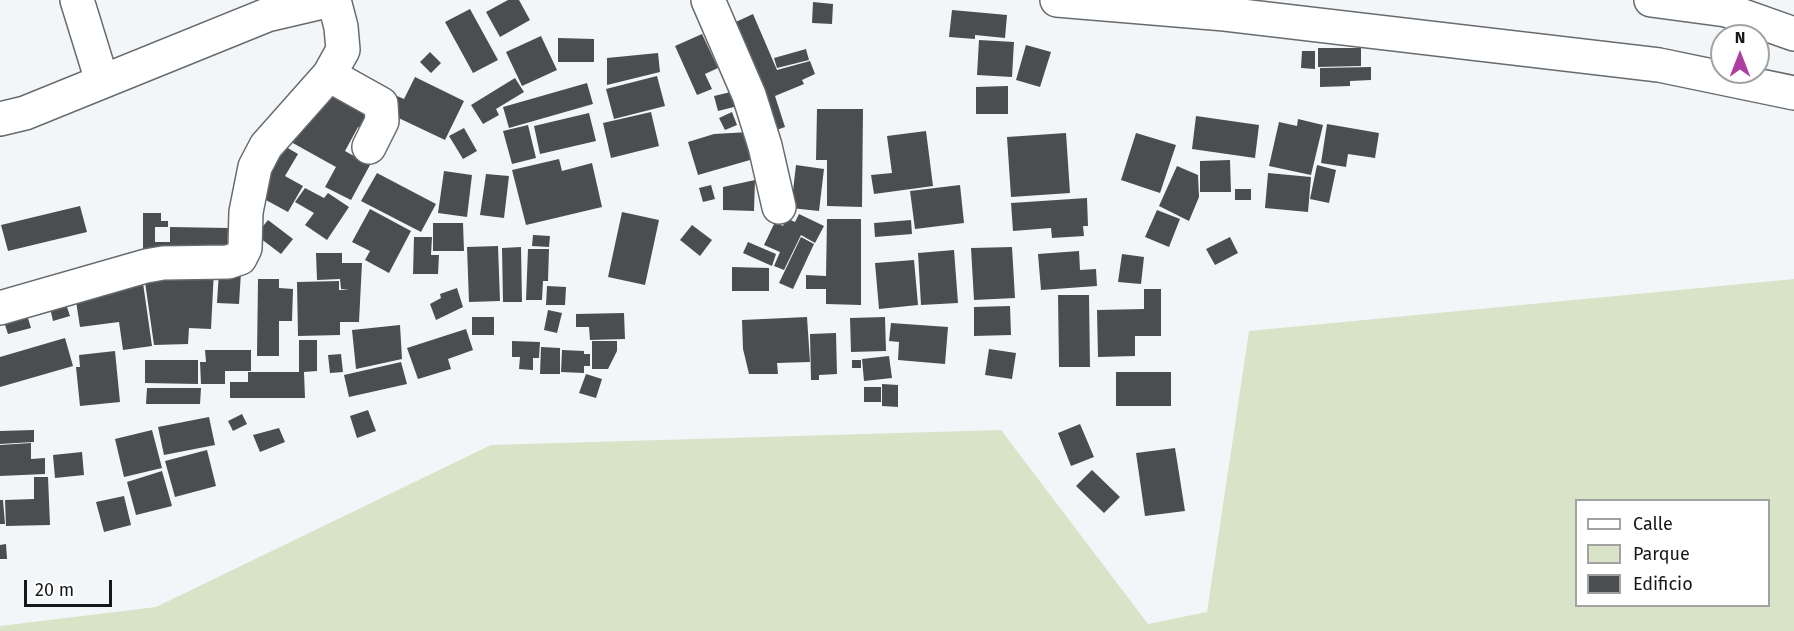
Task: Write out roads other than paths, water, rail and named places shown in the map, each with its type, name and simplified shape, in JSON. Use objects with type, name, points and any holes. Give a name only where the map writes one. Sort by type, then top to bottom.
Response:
[{"type":"street","points":[[77,0],[102,81]]},
{"type":"street","points":[[0,119],[25,113],[267,15],[332,0],[341,27],[343,50],[329,75],[266,146],[255,167],[246,213],[245,248],[240,258],[228,262],[164,263],[146,266],[0,308]]},
{"type":"street","points":[[708,0],[750,95],[779,207]]},
{"type":"street","points":[[1058,0],[1225,14],[1647,64],[1794,93]]},
{"type":"street","points":[[1651,0],[1726,10],[1794,34]]},
{"type":"street","points":[[329,75],[381,104],[382,121],[369,147]]}]
